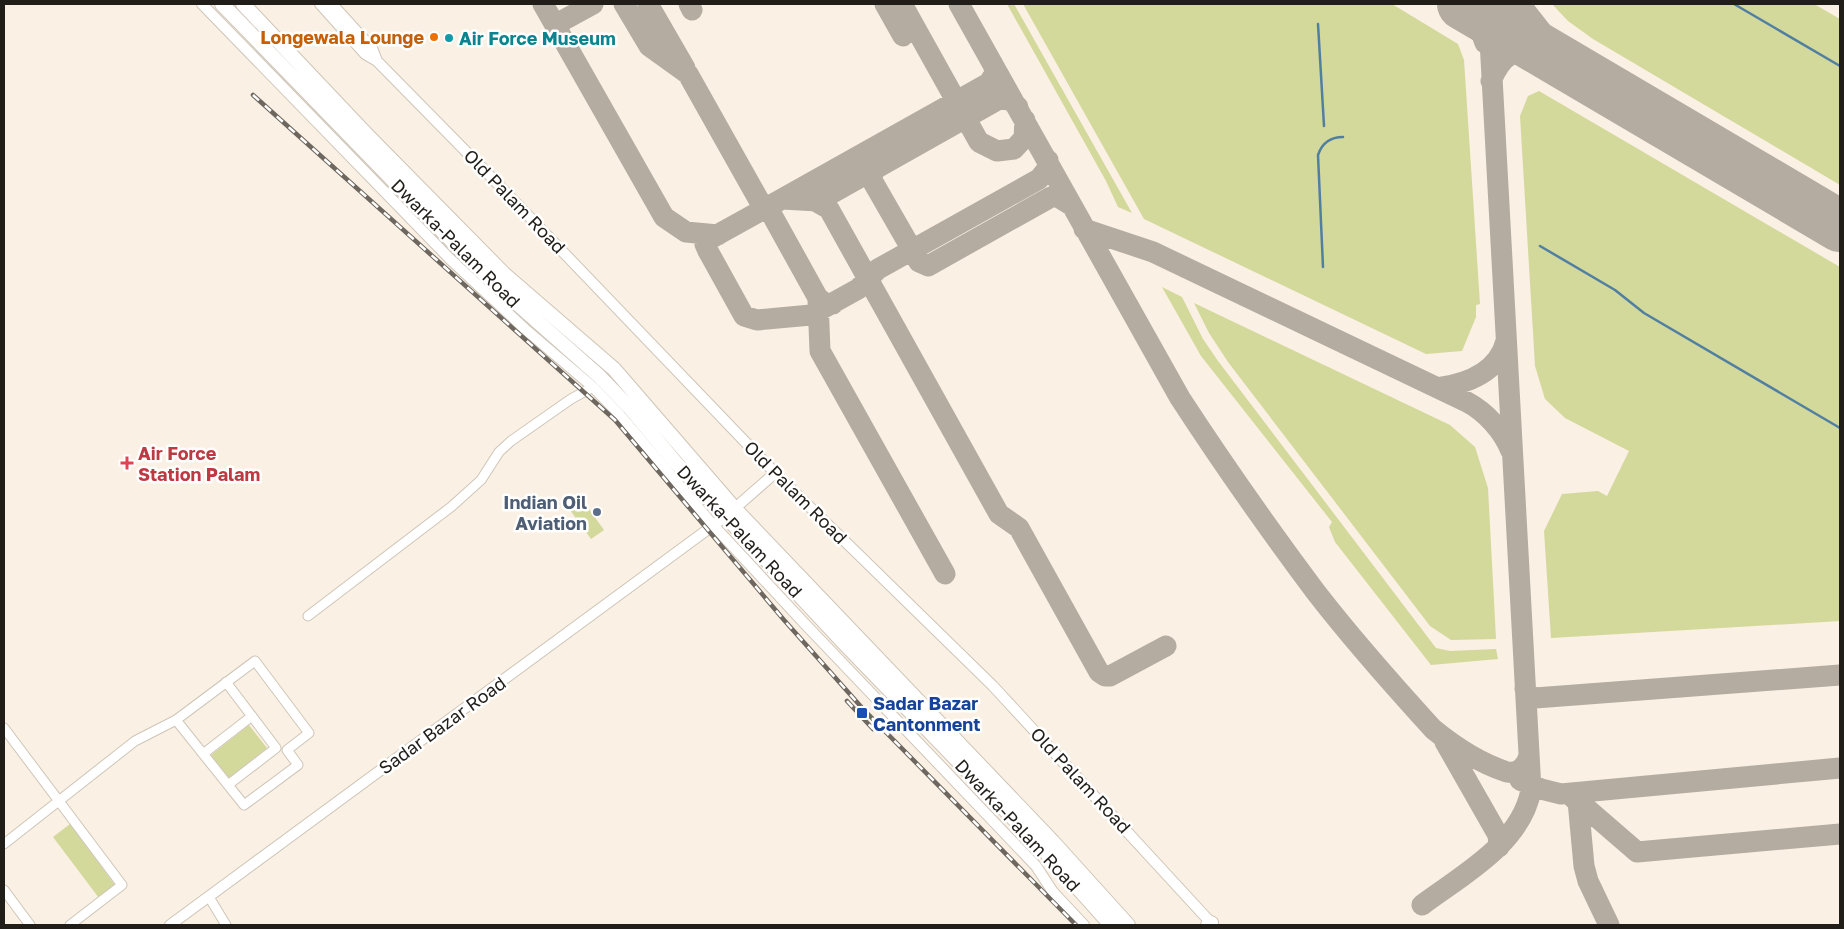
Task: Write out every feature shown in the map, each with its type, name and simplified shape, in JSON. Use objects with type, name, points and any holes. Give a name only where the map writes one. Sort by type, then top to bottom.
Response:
[{"type":"main road","name":"Dwarka-Palam Road","points":[[222,4],[484,276],[599,376],[1054,842],[1128,925]]},
{"type":"main road","points":[[243,4],[367,135],[504,274],[614,369],[730,512]]},
{"type":"main road","points":[[349,156],[359,146]]},
{"type":"main road","name":"Dwarka-Palam Road","points":[[730,512],[845,644],[1044,850],[1110,925]]},
{"type":"street","points":[[202,4],[450,259],[530,334],[593,387],[619,414],[713,525],[1036,866],[1053,892],[1084,925]]},
{"type":"street","points":[[320,4],[365,54],[377,61]]},
{"type":"street","points":[[332,4],[372,48],[377,61]]},
{"type":"street","name":"Old Palam Road","points":[[377,61],[775,473],[993,686],[1211,924]]},
{"type":"street","points":[[308,616],[451,507],[481,480],[499,452],[512,441],[571,399],[593,387]]},
{"type":"street","name":"Sadar Bazar Road","points":[[170,925],[713,525],[775,473]]},
{"type":"street","points":[[4,844],[135,740],[176,720],[255,661],[310,733],[287,750]]},
{"type":"street","points":[[176,720],[244,806],[298,765],[287,750],[276,748],[226,682]]},
{"type":"street","points":[[203,754],[252,716]]},
{"type":"street","points":[[4,728],[122,885],[70,925]]},
{"type":"street","points":[[228,785],[276,748]]},
{"type":"street","points":[[4,890],[30,925]]},
{"type":"street","points":[[209,897],[226,925]]},
{"type":"green space","points":[[1007,4],[1014,4],[1132,213],[1118,207],[1106,181]]},
{"type":"green space","points":[[1023,4],[1392,4],[1458,44],[1464,60],[1480,304],[1476,305],[1476,317],[1462,351],[1426,354],[1144,219]]},
{"type":"green space","points":[[1552,4],[1814,4],[1840,19],[1840,185],[1593,39],[1568,21]]},
{"type":"green space","points":[[1539,91],[1840,267],[1840,621],[1551,638],[1544,531],[1562,494],[1598,491],[1607,496],[1629,451],[1565,418],[1545,399],[1535,366],[1520,116],[1528,96]]},
{"type":"green space","points":[[1162,287],[1182,297],[1203,339],[1218,361],[1436,648],[1450,651],[1496,649],[1498,659],[1431,665],[1335,542],[1329,527],[1332,522],[1201,356]]},
{"type":"green space","points":[[1194,303],[1450,425],[1475,447],[1488,488],[1496,639],[1451,640],[1430,626],[1228,362],[1209,333]]},
{"type":"green space","points":[[581,498],[604,530],[591,539],[568,507]]},
{"type":"green space","points":[[249,725],[267,748],[229,778],[211,755]]},
{"type":"green space","points":[[70,824],[115,885],[99,898],[53,837]]},
{"type":"waterway","points":[[1734,4],[1840,66]]},
{"type":"waterway","points":[[1318,24],[1324,126]]},
{"type":"waterway","points":[[1323,267],[1318,155],[1327,142],[1334,138],[1343,137]]},
{"type":"waterway","points":[[1540,246],[1615,290],[1644,313],[1840,428]]},
{"type":"taxiway","points":[[543,4],[664,217],[686,232],[718,235]]},
{"type":"taxiway","points":[[558,29],[560,22],[593,4]]},
{"type":"taxiway","points":[[624,4],[649,46],[688,74],[760,202],[772,215],[818,298],[826,304],[833,304]]},
{"type":"taxiway","points":[[648,4],[685,68]]},
{"type":"taxiway","points":[[689,4],[692,10]]},
{"type":"taxiway","points":[[885,4],[903,36]]},
{"type":"taxiway","points":[[902,4],[979,142],[997,151],[1014,149],[1024,138],[1025,120]]},
{"type":"taxiway","points":[[959,4],[1180,398],[1246,496],[1315,591],[1387,678],[1441,736],[1477,759],[1507,772],[1515,772],[1521,768],[1526,763],[1529,755]]},
{"type":"taxiway","points":[[1461,4],[1478,23],[1485,43]]},
{"type":"taxiway","points":[[1422,905],[1471,870],[1503,842],[1515,827],[1525,809],[1531,790],[1488,4]]},
{"type":"taxiway","points":[[1520,4],[1553,46],[1592,78]]},
{"type":"taxiway","points":[[1491,81],[1500,64],[1512,54],[1526,50],[1545,51]]},
{"type":"taxiway","points":[[782,199],[989,83],[995,73],[993,64]]},
{"type":"taxiway","points":[[1018,107],[1010,100],[999,99],[818,201],[782,199],[708,240],[705,244],[708,251],[744,316],[757,320],[811,315],[858,289],[878,269],[1039,179],[1047,169],[1048,160]]},
{"type":"taxiway","points":[[877,167],[872,175],[873,182],[919,262],[928,266],[1051,197],[1058,197],[1071,205]]},
{"type":"taxiway","points":[[815,201],[829,209],[999,514],[1019,528],[1099,672],[1105,676],[1110,676],[1166,646]]},
{"type":"taxiway","points":[[1084,229],[1153,252],[1467,402],[1481,411],[1493,423],[1511,451]]},
{"type":"taxiway","points":[[818,300],[820,351],[945,574]]},
{"type":"taxiway","points":[[1437,388],[1469,380],[1488,369],[1502,352],[1506,341]]},
{"type":"taxiway","points":[[1525,689],[1529,695],[1535,698],[1840,675]]},
{"type":"taxiway","points":[[1445,742],[1498,835],[1499,847]]},
{"type":"taxiway","points":[[1520,780],[1541,789],[1561,794],[1840,768]]},
{"type":"taxiway","points":[[1573,798],[1578,801],[1584,866],[1588,881],[1609,925]]},
{"type":"taxiway","points":[[1578,801],[1637,852],[1840,834]]},
{"type":"runway","points":[[1463,4],[1840,226]]},
{"type":"railway","points":[[253,95],[615,420],[784,620],[864,710],[1076,925]]},
{"type":"railway","points":[[847,701],[873,729]]},
{"type":"place","name":"Longewala Lounge","points":[[434,37]]},
{"type":"place","name":"Air Force Museum","points":[[449,38]]},
{"type":"place","name":"Air Force Station Palam","points":[[127,463]]},
{"type":"place","name":"Indian Oil Aviation","points":[[597,512]]},
{"type":"place","name":"Sadar Bazar Cantonment","points":[[862,713]]}]
